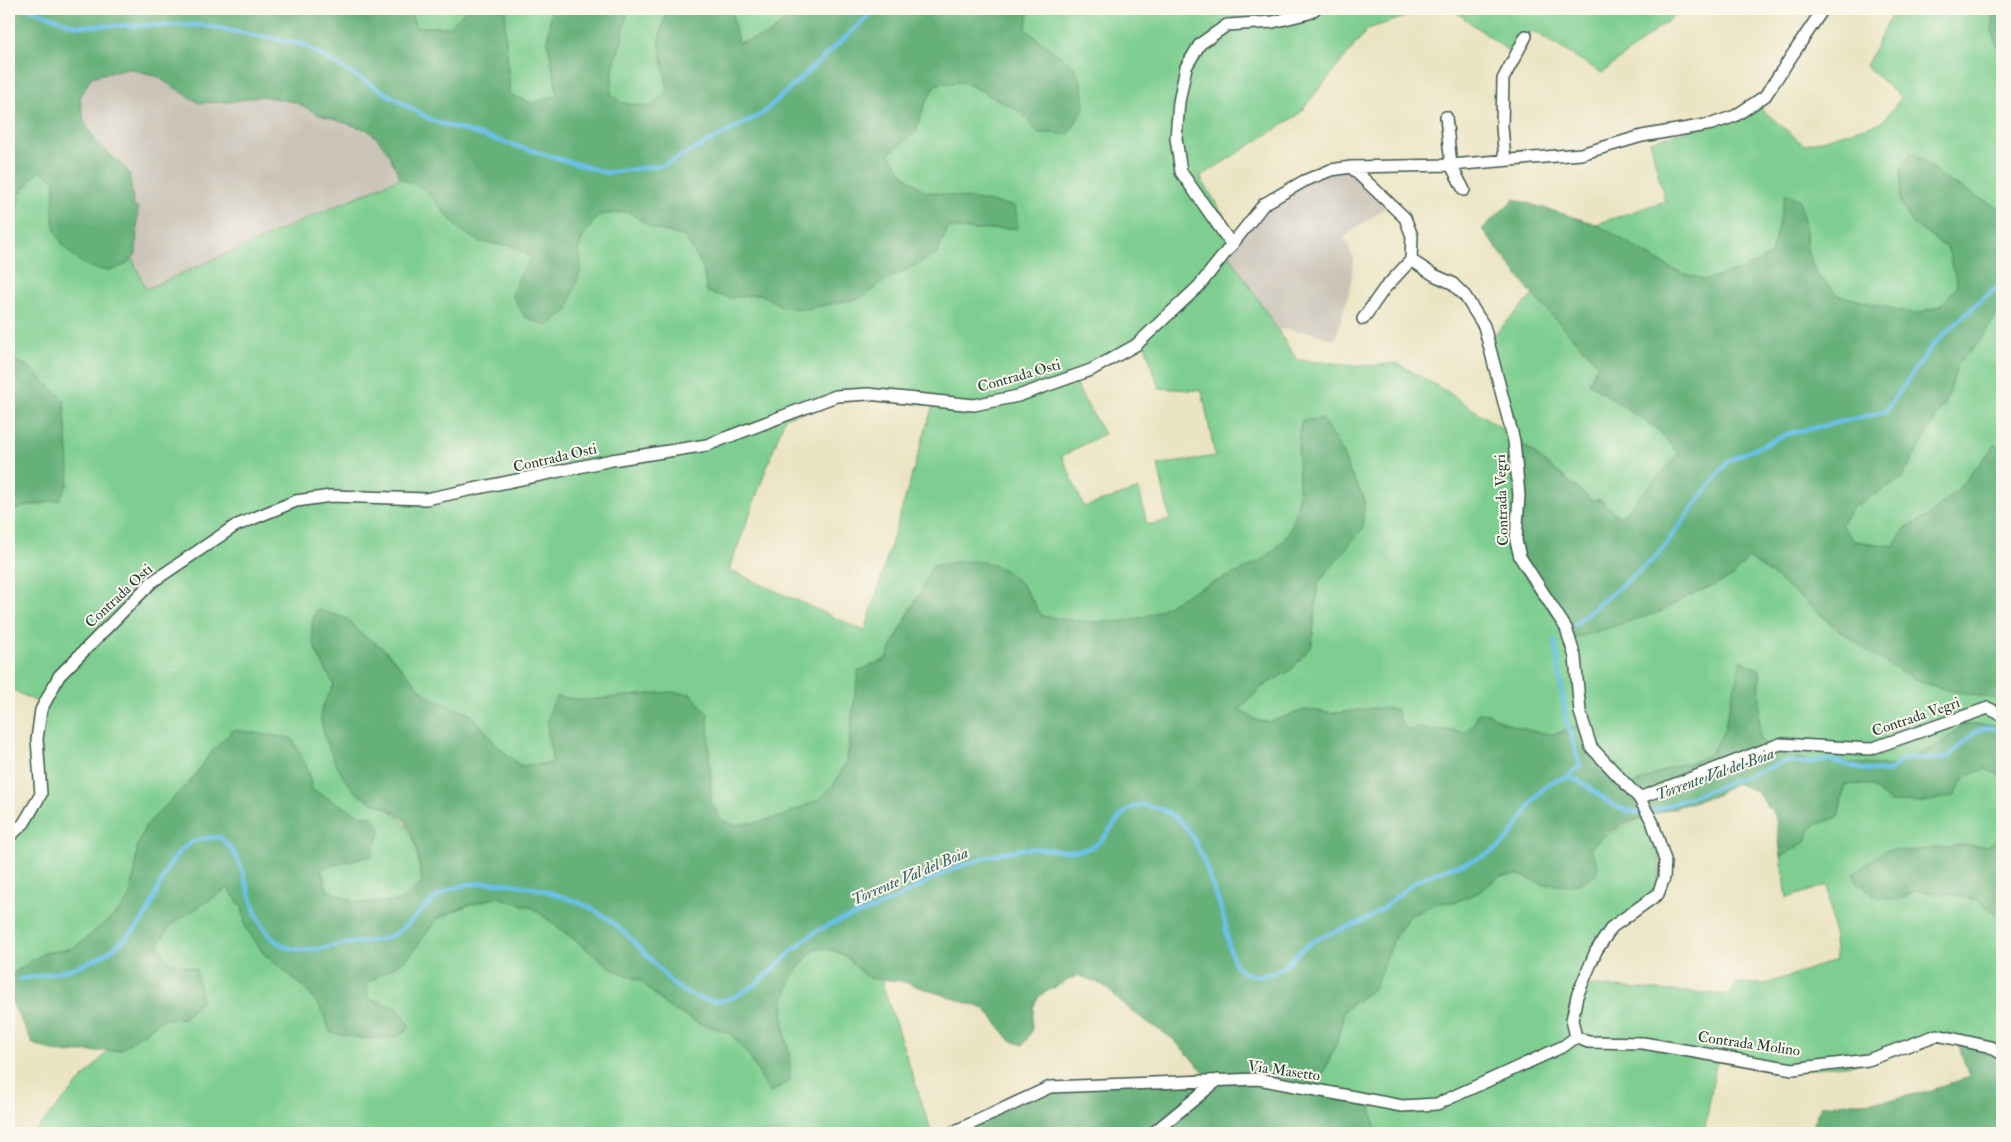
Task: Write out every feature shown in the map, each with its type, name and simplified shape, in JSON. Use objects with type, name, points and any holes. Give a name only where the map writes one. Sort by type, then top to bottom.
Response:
[{"type":"street","points":[[1315,9],[1309,13],[1273,22],[1227,25],[1200,44],[1186,67],[1179,102],[1176,138],[1181,172],[1232,245],[1264,204],[1304,181],[1332,170],[1351,167],[1451,165],[1581,154],[1642,136],[1712,124],[1735,116],[1765,96],[1824,9]]},
{"type":"street","points":[[1505,160],[1502,127],[1503,79],[1526,36]]},
{"type":"street","points":[[1446,117],[1451,165],[1464,190]]},
{"type":"street","points":[[1351,167],[1405,218],[1412,236],[1411,260],[1384,289],[1362,320]]},
{"type":"street","name":"Contrada Osti","points":[[9,837],[24,823],[41,794],[37,739],[40,710],[59,676],[152,582],[234,526],[296,501],[331,496],[426,499],[612,460],[707,445],[836,396],[868,394],[974,405],[1018,396],[1091,370],[1136,345],[1199,286],[1232,245]]},
{"type":"street","name":"Contrada Vegri","points":[[1411,260],[1434,275],[1452,283],[1464,296],[1484,326],[1514,441],[1519,495],[1516,541],[1520,557],[1566,628],[1575,657],[1580,712],[1591,747],[1640,800],[1652,821],[1665,860],[1664,878],[1658,894],[1612,927],[1596,951],[1577,996],[1572,1020],[1576,1037]]},
{"type":"street","name":"Contrada Vegri","points":[[1640,800],[1780,744],[1870,749],[1988,708],[2002,715]]},
{"type":"street","name":"Contrada Molino","points":[[1576,1037],[1588,1042],[1643,1042],[1794,1069],[1868,1060],[1937,1036],[1991,1047],[2002,1054]]},
{"type":"street","name":"Via Masetto","points":[[951,1133],[1050,1087],[1258,1079],[1402,1106],[1437,1104],[1564,1046],[1576,1037]]},
{"type":"street","points":[[1153,1133],[1218,1080]]},
{"type":"shaded area","points":[[128,68],[156,76],[199,103],[230,102],[262,96],[295,102],[320,115],[350,123],[376,137],[388,152],[400,178],[146,289],[132,258],[136,253],[138,207],[134,207],[129,172],[94,139],[84,122],[80,99],[90,77]]},
{"type":"shaded area","points":[[1358,163],[1389,205],[1344,237],[1354,259],[1350,289],[1335,340],[1310,332],[1277,329],[1227,251],[1270,203],[1323,171]]},
{"type":"green space","points":[[9,9],[408,9],[416,27],[449,27],[467,9],[506,9],[505,30],[510,95],[532,103],[558,95],[548,44],[551,9],[628,9],[621,43],[613,67],[611,94],[622,103],[650,107],[668,91],[659,41],[667,9],[734,9],[733,18],[738,43],[769,35],[797,9],[1030,9],[1025,29],[1074,67],[1082,83],[1084,108],[1069,134],[1039,133],[1018,110],[964,82],[936,84],[924,106],[915,133],[889,153],[904,175],[924,191],[1015,206],[1018,228],[976,230],[948,227],[937,254],[884,281],[861,298],[806,309],[783,307],[761,294],[731,298],[707,292],[702,265],[685,237],[653,228],[628,212],[599,215],[585,233],[579,246],[581,268],[567,311],[547,326],[525,317],[512,295],[520,275],[532,257],[511,246],[479,242],[458,228],[425,189],[400,178],[388,152],[376,137],[367,130],[320,115],[295,102],[262,96],[230,102],[199,103],[156,76],[128,68],[91,77],[80,98],[84,122],[94,139],[129,172],[134,207],[138,207],[136,254],[126,264],[115,269],[103,270],[81,262],[71,254],[62,243],[54,226],[55,181],[40,170],[18,196],[12,272],[9,276]]},
{"type":"green space","points":[[408,9],[467,9],[450,27],[416,27]]},
{"type":"green space","points":[[506,9],[551,9],[548,44],[558,95],[532,103],[510,95],[505,30]]},
{"type":"green space","points":[[628,9],[667,9],[659,41],[668,91],[650,107],[622,103],[611,95],[613,67],[621,43]]},
{"type":"green space","points":[[734,9],[797,9],[769,35],[738,43],[733,18]]},
{"type":"green space","points":[[1030,9],[1429,9],[1368,29],[1298,115],[1200,177],[1237,237],[1227,251],[1297,360],[1369,366],[1397,363],[1446,391],[1513,436],[1486,343],[1533,295],[1598,364],[1589,383],[1660,431],[1679,454],[1621,518],[1599,499],[1593,501],[1514,437],[1615,625],[1662,611],[1686,597],[1732,577],[1748,558],[1789,586],[1836,629],[1929,685],[2002,700],[2002,727],[2000,725],[1962,725],[1939,745],[1895,766],[1810,761],[1779,753],[1759,739],[1760,670],[1731,696],[1724,731],[1712,752],[1697,761],[1671,767],[1624,789],[1594,760],[1577,726],[1554,734],[1546,734],[1520,728],[1489,714],[1465,732],[1420,728],[1408,730],[1400,721],[1396,709],[1373,708],[1338,713],[1304,710],[1269,722],[1258,721],[1239,709],[1262,687],[1292,669],[1312,645],[1318,583],[1363,527],[1364,498],[1350,473],[1341,450],[1322,419],[1302,420],[1298,446],[1298,500],[1292,525],[1285,538],[1275,550],[1250,567],[1194,591],[1147,616],[1116,622],[1104,622],[1078,621],[1042,616],[1021,583],[931,567],[923,590],[912,606],[886,659],[855,692],[847,761],[833,786],[820,799],[780,817],[759,822],[733,825],[721,820],[711,801],[711,774],[708,753],[691,694],[671,692],[586,700],[557,697],[548,736],[553,763],[521,766],[498,747],[473,716],[427,696],[383,648],[361,634],[348,620],[314,648],[334,685],[321,712],[358,794],[389,809],[399,817],[412,836],[422,883],[400,901],[357,903],[327,890],[321,868],[372,856],[372,816],[361,816],[312,790],[308,769],[212,751],[190,782],[146,825],[137,848],[135,873],[129,899],[116,914],[74,948],[44,953],[9,976],[9,835],[40,804],[36,741],[45,706],[9,688],[9,513],[25,506],[45,504],[68,484],[68,451],[64,400],[29,367],[9,358],[9,276],[12,272],[18,196],[40,170],[55,181],[54,205],[122,267],[132,258],[146,289],[400,178],[425,189],[479,242],[511,246],[532,257],[520,275],[573,288],[581,268],[579,246],[585,233],[599,215],[628,211],[653,228],[685,237],[702,265],[707,292],[731,298],[761,294],[783,307],[806,309],[861,298],[884,281],[937,254],[948,227],[976,230],[1018,228],[953,197],[924,191],[904,175],[889,153],[915,133],[924,106],[936,84],[964,82],[1018,110],[1039,133],[1025,29]],"holes":[[[1145,345],[1159,388],[1202,391],[1215,456],[1158,465],[1170,520],[1147,525],[1139,489],[1084,507],[1062,456],[1104,434],[1073,380]],[[866,398],[933,405],[865,631],[729,570],[785,418],[827,403]]]},
{"type":"green space","points":[[1452,9],[1683,9],[1602,73],[1533,31],[1510,52]]},
{"type":"green space","points":[[1885,9],[1994,9],[1992,30],[2002,58],[2002,210],[1943,178],[1927,163],[1913,224],[1948,249],[1958,285],[1941,306],[1914,314],[1837,295],[1815,271],[1806,247],[1806,231],[1787,193],[1771,255],[1723,278],[1706,280],[1682,273],[1596,224],[1665,201],[1650,141],[1735,117],[1759,107],[1804,145],[1882,122],[1901,98],[1866,66],[1892,14]]},
{"type":"green space","points":[[1994,9],[2002,9],[2002,58],[1992,30]]},
{"type":"green space","points":[[1911,152],[1927,163],[1943,178],[2002,210],[2002,307],[1977,345],[1958,362],[1949,394],[1902,478],[1853,507],[1841,525],[1854,541],[1893,546],[1905,529],[1930,515],[1959,488],[1995,445],[2002,446],[2002,700],[1946,690],[1903,673],[1857,643],[1749,558],[1732,577],[1686,597],[1662,611],[1570,640],[1519,566],[1514,437],[1592,501],[1599,499],[1620,517],[1679,454],[1660,431],[1589,383],[1598,364],[1533,295],[1482,229],[1514,199],[1596,224],[1674,270],[1705,280],[1744,269],[1771,255],[1786,193],[1799,199],[1806,231],[1806,247],[1815,271],[1837,295],[1914,314],[1941,306],[1958,285],[1948,249],[1913,224],[1900,203],[1901,169]]},
{"type":"green space","points":[[2002,307],[2002,446],[1995,445],[1959,488],[1930,515],[1905,529],[1893,546],[1854,541],[1841,525],[1853,507],[1902,478],[1949,394],[1958,362],[1977,345]]},
{"type":"green space","points":[[9,358],[29,367],[64,400],[69,469],[68,484],[59,500],[25,506],[9,513]]},
{"type":"green space","points":[[1322,419],[1341,450],[1350,473],[1364,498],[1363,528],[1318,583],[1312,645],[1292,669],[1262,687],[1239,709],[1258,721],[1269,722],[1305,710],[1338,713],[1373,708],[1396,709],[1400,721],[1408,730],[1420,728],[1465,732],[1474,724],[1478,713],[1489,714],[1500,721],[1534,732],[1556,734],[1577,726],[1594,760],[1625,789],[1671,767],[1697,761],[1712,752],[1724,731],[1741,660],[1760,670],[1759,739],[1779,753],[1810,761],[1895,766],[1939,745],[1962,725],[2000,725],[2002,727],[2002,776],[1985,769],[1966,776],[1954,796],[1920,803],[1890,802],[1870,785],[1845,784],[1838,817],[1813,826],[1805,842],[1781,857],[1776,818],[1756,791],[1736,783],[1716,795],[1624,823],[1608,832],[1590,848],[1598,866],[1595,876],[1569,886],[1542,884],[1520,875],[1500,876],[1479,892],[1455,902],[1438,903],[1409,916],[1395,937],[1374,988],[1344,1010],[1337,1042],[1314,1094],[1371,1107],[1376,1133],[944,1133],[974,1123],[1050,1089],[1093,1082],[1206,1074],[1173,1039],[1134,1013],[1103,985],[1078,975],[1040,995],[1034,1005],[1031,1032],[1023,1045],[1010,1040],[985,1009],[901,981],[868,978],[844,955],[832,950],[816,948],[794,975],[785,996],[783,1019],[790,1081],[770,1093],[746,1051],[730,1033],[698,1023],[667,1006],[641,981],[614,970],[533,908],[498,897],[466,906],[437,919],[409,957],[367,983],[368,999],[398,1008],[410,1027],[397,1037],[365,1039],[331,1033],[322,1011],[308,990],[264,954],[246,928],[242,907],[228,888],[172,924],[158,944],[169,962],[196,969],[202,1001],[184,1018],[163,1019],[120,1050],[59,1053],[33,1044],[13,1005],[9,976],[44,953],[74,948],[116,914],[129,899],[135,873],[137,848],[146,825],[190,782],[212,751],[233,730],[292,738],[308,769],[312,790],[361,816],[372,816],[381,829],[372,856],[321,868],[327,890],[357,903],[400,901],[422,883],[415,842],[405,821],[388,808],[359,795],[352,789],[339,769],[328,745],[321,722],[321,713],[324,702],[334,685],[315,648],[312,628],[317,609],[348,619],[361,634],[383,648],[427,696],[473,716],[498,747],[521,766],[553,763],[548,737],[548,722],[549,714],[557,697],[586,700],[671,692],[691,694],[708,714],[711,801],[721,820],[733,825],[759,822],[780,817],[820,799],[833,786],[847,761],[858,671],[886,659],[931,567],[968,561],[990,564],[1001,568],[1027,591],[1042,616],[1078,621],[1116,622],[1147,616],[1194,591],[1250,567],[1274,550],[1292,525],[1296,513],[1302,420]]},
{"type":"green space","points":[[1985,769],[2002,776],[2002,837],[1987,846],[1963,845],[1909,851],[1886,850],[1853,874],[1898,900],[1914,891],[1950,894],[1977,900],[2002,917],[2002,1055],[1957,1040],[1921,1042],[1857,1064],[1782,1071],[1717,1060],[1704,1133],[1376,1133],[1371,1107],[1314,1094],[1337,1042],[1344,1010],[1374,988],[1395,937],[1409,916],[1438,903],[1455,902],[1479,892],[1500,876],[1520,875],[1542,884],[1598,866],[1590,848],[1617,829],[1630,822],[1647,817],[1662,841],[1656,898],[1617,924],[1583,985],[1730,995],[1736,983],[1766,984],[1836,960],[1828,885],[1787,898],[1781,857],[1805,842],[1813,826],[1838,817],[1845,784],[1870,785],[1890,802],[1954,796],[1966,776]]},
{"type":"green space","points":[[2002,837],[2002,917],[1977,900],[1950,894],[1914,891],[1898,900],[1878,897],[1858,883],[1853,874],[1886,850],[1909,851],[1963,845],[1987,846]]},
{"type":"green space","points":[[228,888],[242,907],[246,928],[264,954],[308,990],[322,1011],[331,1033],[397,1037],[410,1027],[398,1008],[368,999],[367,983],[409,957],[437,919],[466,906],[498,897],[533,908],[614,970],[641,981],[667,1006],[698,1023],[730,1033],[746,1051],[770,1092],[791,1060],[784,1028],[785,999],[788,986],[794,974],[816,948],[832,950],[844,955],[868,977],[881,980],[932,1133],[33,1133],[107,1052],[120,1050],[163,1019],[184,1018],[196,969],[169,962],[158,944],[172,924]]},
{"type":"green space","points":[[1957,1040],[2002,1055],[2002,1133],[1814,1133],[1813,1125],[1822,1105],[1888,1100],[1932,1090],[1969,1077]]},
{"type":"waterway","points":[[30,9],[76,26],[200,25],[302,44],[433,121],[607,173],[664,165],[762,114],[876,9]]},
{"type":"waterway","points":[[1574,625],[1657,556],[1728,461],[1787,434],[1885,412],[1932,346],[1982,299],[2002,284]]},
{"type":"waterway","points":[[1555,641],[1566,719],[1580,765],[1567,778]]},
{"type":"waterway","name":"Torrente Val del Boia","points":[[20,979],[47,975],[86,964],[109,951],[131,934],[144,919],[165,873],[178,853],[187,845],[197,840],[220,837],[231,848],[238,861],[257,916],[264,928],[273,939],[291,948],[311,950],[374,941],[395,934],[435,898],[451,889],[482,883],[514,884],[561,896],[597,912],[626,934],[677,987],[701,999],[722,1000],[741,994],[763,978],[803,941],[823,928],[880,906],[961,866],[988,857],[1032,848],[1077,851],[1094,846],[1106,836],[1120,817],[1132,808],[1142,805],[1162,809],[1183,824],[1191,834],[1203,859],[1220,906],[1231,953],[1236,965],[1246,973],[1265,975],[1278,970],[1303,948],[1316,940],[1374,915],[1417,881],[1475,859],[1497,848],[1513,833],[1542,789],[1559,779],[1567,778],[1581,782],[1621,809],[1648,813],[1787,761],[1801,763],[1830,760],[1861,769],[1888,772],[1908,758],[1941,759],[1946,757],[1977,731],[1984,728],[2002,730]]}]
